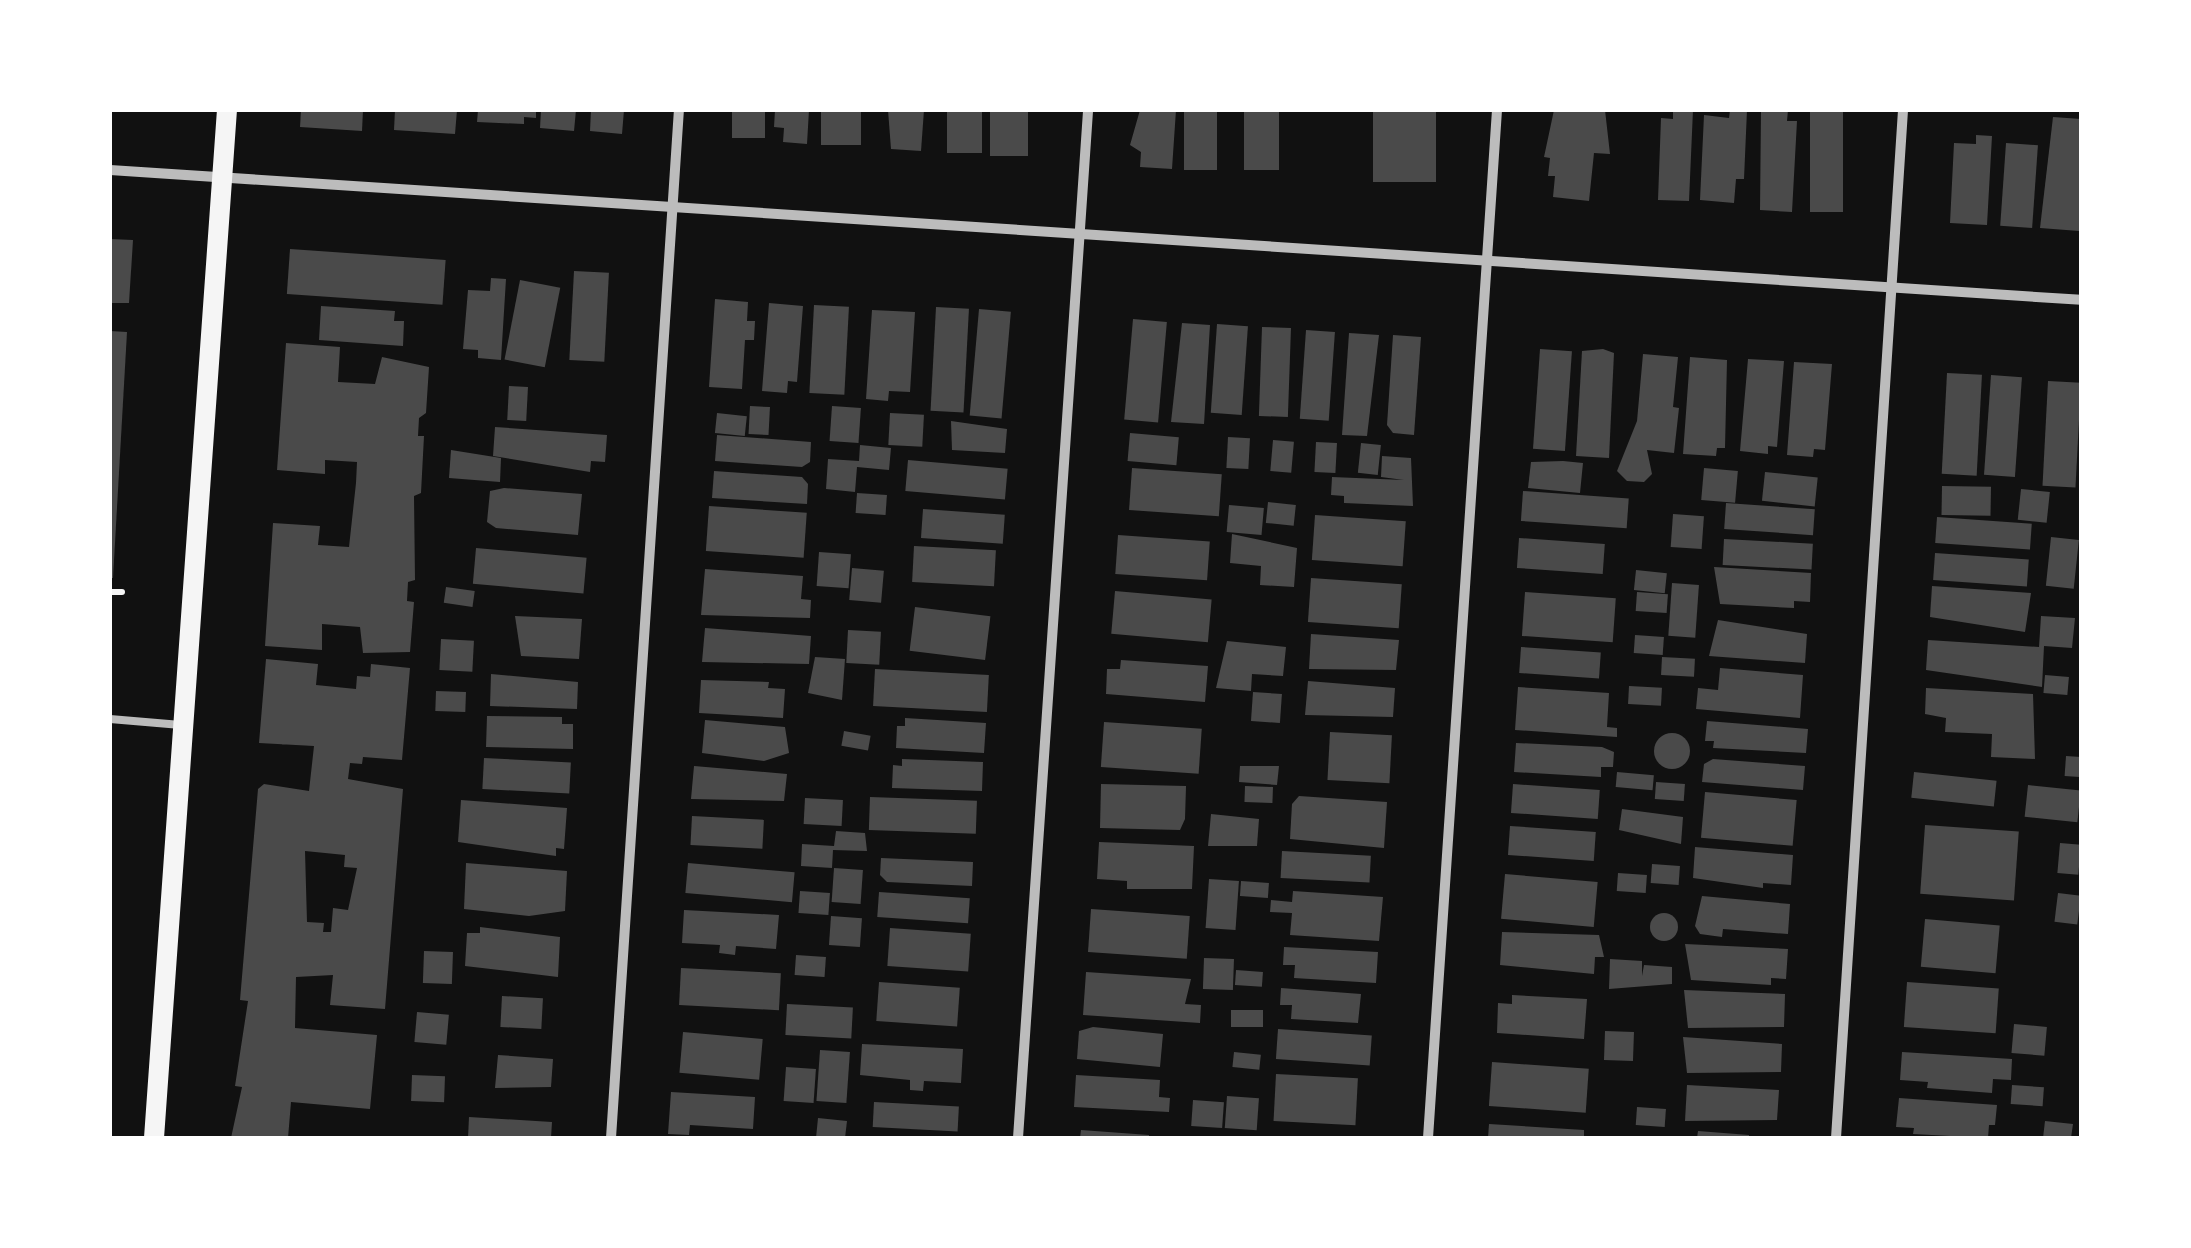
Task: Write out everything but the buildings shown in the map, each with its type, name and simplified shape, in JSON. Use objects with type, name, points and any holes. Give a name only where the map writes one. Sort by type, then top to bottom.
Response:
[{"type":"main road","points":[[154,1138],[227,110]]},
{"type":"street","points":[[611,1138],[679,110]]},
{"type":"street","points":[[1018,1138],[1088,110]]},
{"type":"street","points":[[1428,1138],[1498,110]]},
{"type":"street","points":[[1836,1138],[1903,110]]},
{"type":"street","points":[[110,170],[2081,300]]},
{"type":"lane","points":[[110,718],[181,725]]},
{"type":"path","points":[[110,592],[122,592]]}]
